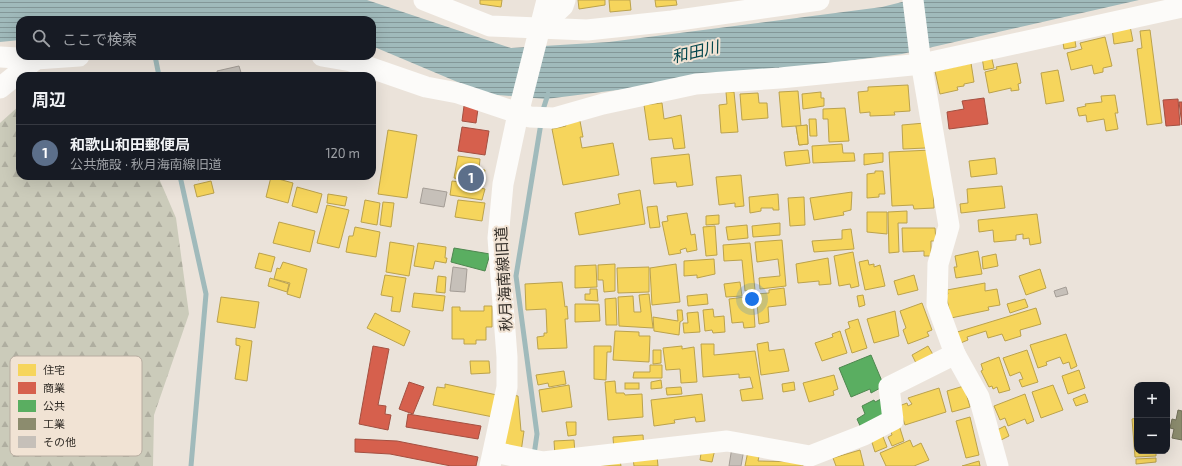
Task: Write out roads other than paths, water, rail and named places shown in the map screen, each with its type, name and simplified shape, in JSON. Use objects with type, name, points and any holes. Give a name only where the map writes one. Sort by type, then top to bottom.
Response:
[{"type":"street","points":[[424,0],[490,26],[538,33],[587,30],[705,8],[819,0]]},
{"type":"street","name":"秋月海南線旧道","points":[[492,459],[507,387],[507,357],[498,238],[503,184],[519,110],[547,0]]},
{"type":"street","points":[[538,33],[563,6],[565,0]]},
{"type":"street","points":[[913,0],[921,60],[949,226],[938,264],[937,305],[955,354],[979,398],[998,466]]},
{"type":"street","points":[[345,60],[426,86],[458,93],[519,110],[530,117],[554,118],[596,106],[696,84],[780,78],[921,60],[1122,19],[1179,13]]},
{"type":"street","points":[[0,57],[16,58]]},
{"type":"street","points":[[21,72],[36,60]]},
{"type":"street","points":[[0,88],[16,76]]},
{"type":"street","points":[[492,459],[543,462],[727,441],[810,456],[864,435],[893,420],[889,387],[955,354]]},
{"type":"water","name":"和田川","points":[[0,0],[367,0],[511,48],[609,42],[882,7],[910,0],[1139,0],[902,54],[546,99],[486,94],[376,48],[376,16],[16,16],[16,40],[0,42]]},
{"type":"waterway","points":[[156,60],[158,72]]},
{"type":"waterway","points":[[542,113],[548,94]]},
{"type":"waterway","points":[[534,455],[537,434],[516,276],[541,123]]},
{"type":"waterway","points":[[181,180],[206,294],[191,466]]},
{"type":"place","name":"和歌山和田郵便局","points":[[471,178]]}]
